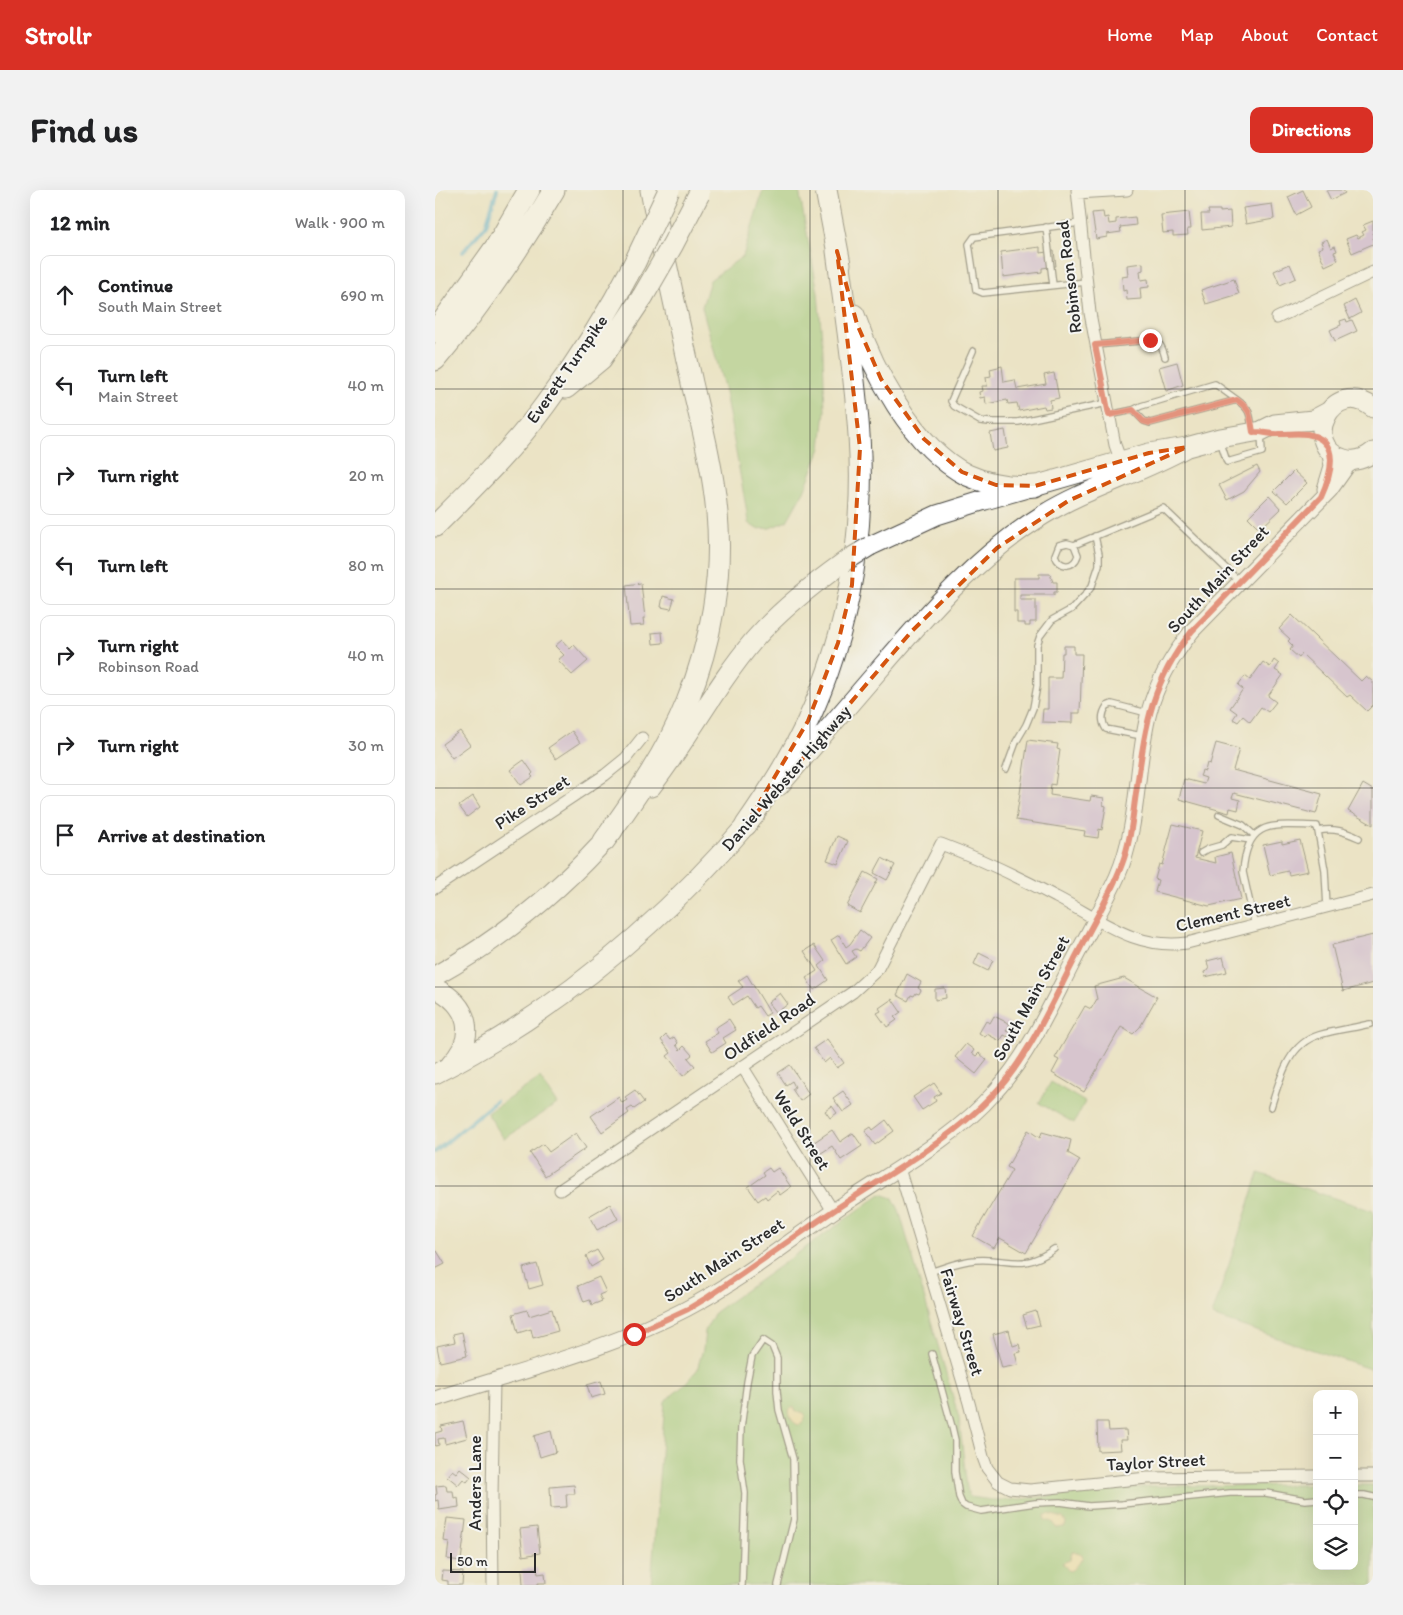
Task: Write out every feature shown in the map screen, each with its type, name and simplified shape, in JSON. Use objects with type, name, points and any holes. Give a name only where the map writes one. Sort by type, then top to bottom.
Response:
[{"type":"highway","points":[[435,332],[497,244],[529,190]]},
{"type":"highway","points":[[435,360],[463,326],[504,270],[554,190]]},
{"type":"highway","points":[[604,841],[649,773],[683,712],[703,655],[711,623],[717,579],[718,533],[713,481],[651,190]]},
{"type":"highway","name":"Everett Turnpike","points":[[435,526],[505,453],[545,406],[600,323],[635,262],[669,190]]},
{"type":"highway","points":[[746,825],[785,766],[811,714],[838,643],[852,584],[859,508],[860,442],[855,387],[837,251],[826,190]]},
{"type":"highway","points":[[545,406],[601,359],[643,296],[700,192]]},
{"type":"highway","points":[[837,251],[852,308],[872,361],[895,402],[924,439],[946,460],[973,478],[1002,486],[1035,486]]},
{"type":"main road","points":[[435,976],[493,940],[526,915],[574,873],[604,841],[665,769],[730,672],[755,640],[801,596],[843,562],[870,546],[947,511],[1035,486],[1123,468],[1159,451],[1257,432],[1275,424],[1313,420],[1336,405],[1348,400],[1361,401],[1373,408]]},
{"type":"main road","points":[[1327,446],[1322,428],[1328,412]]},
{"type":"main road","points":[[1257,432],[1307,434],[1319,438],[1339,457],[1365,456]]},
{"type":"main road","name":"Daniel Webster Highway","points":[[440,1070],[529,1019],[596,970],[674,902],[746,825],[906,638],[971,571],[1007,540],[1041,516],[1123,468]]},
{"type":"main road","points":[[435,988],[455,1000],[465,1018],[466,1030],[464,1042],[458,1055],[440,1070]]},
{"type":"street","points":[[1077,192],[1127,190]]},
{"type":"street","name":"Robinson Road","points":[[1077,192],[1086,282],[1095,345],[1109,415],[1123,468]]},
{"type":"street","points":[[1277,318],[1373,272]]},
{"type":"street","name":"South Main Street","points":[[1321,497],[1331,471],[1331,458],[1327,446]]},
{"type":"street","name":"South Main Street","points":[[435,1400],[600,1347],[634,1334],[688,1309],[739,1277],[973,1115],[1004,1082],[1021,1058],[1097,919],[1117,876],[1127,850],[1149,714],[1163,676],[1176,652],[1192,631],[1333,486],[1347,466],[1365,456]]},
{"type":"street","name":"Pike Street","points":[[435,888],[605,775],[626,758],[642,738]]},
{"type":"street","name":"Clement Street","points":[[941,844],[1005,870],[1134,938],[1164,945],[1187,943],[1373,895]]},
{"type":"street","name":"Oldfield Road","points":[[560,1190],[853,992],[877,970],[941,844]]},
{"type":"street","name":"Weld Street","points":[[743,1066],[833,1211]]},
{"type":"street","name":"Fairway Street","points":[[899,1168],[983,1457],[987,1468],[998,1482]]},
{"type":"street","name":"Anders Lane","points":[[493,1585],[494,1381]]},
{"type":"street","name":"Taylor Street","points":[[998,1482],[1010,1488],[1030,1490],[1147,1478],[1313,1476]]},
{"type":"street","points":[[1358,1476],[1373,1476]]},
{"type":"lane","points":[[1080,223],[974,237],[969,244],[976,290],[983,292],[1086,282]]},
{"type":"lane","points":[[1045,227],[1053,285]]},
{"type":"lane","points":[[1095,345],[1157,341],[1161,345],[1165,357]]},
{"type":"lane","points":[[973,351],[951,401],[954,406],[981,422],[1018,422],[1107,403]]},
{"type":"lane","points":[[1109,415],[1133,410],[1215,384],[1247,407],[1257,432]]},
{"type":"lane","points":[[1133,410],[1143,421],[1150,423],[1237,400]]},
{"type":"lane","points":[[1074,545],[1078,555],[1075,562],[1068,566],[1061,564],[1055,555],[1059,545],[1067,542],[1074,545],[1163,508],[1240,582]]},
{"type":"lane","points":[[1006,769],[1016,742],[1033,708],[1037,686],[1037,645],[1040,636],[1052,620],[1072,609],[1092,586],[1099,565],[1099,554],[1095,536]]},
{"type":"lane","points":[[1144,736],[1106,729],[1103,724],[1103,717],[1107,706],[1111,704],[1149,714]]},
{"type":"lane","points":[[1219,815],[1243,825],[1252,838]]},
{"type":"lane","points":[[1255,926],[1243,872],[1247,846],[1252,838],[1267,827],[1317,826],[1325,870],[1327,908]]},
{"type":"lane","points":[[1318,831],[1340,830],[1359,838]]},
{"type":"lane","points":[[1201,853],[1222,845],[1231,837],[1252,838]]},
{"type":"lane","points":[[1271,1107],[1287,1062],[1305,1042],[1318,1035],[1369,1024]]},
{"type":"lane","points":[[929,1272],[972,1260],[1017,1264],[1028,1262],[1054,1249]]},
{"type":"lane","points":[[742,1585],[745,1494],[740,1459],[741,1428],[752,1356],[763,1340],[772,1346],[777,1358],[779,1410],[793,1459],[794,1520],[778,1585]]},
{"type":"lane","points":[[932,1354],[953,1427],[955,1472],[959,1497],[962,1504],[966,1507],[981,1511],[1035,1503],[1060,1502],[1089,1506],[1231,1493],[1266,1493],[1305,1500],[1313,1499]]},
{"type":"lane","points":[[1358,1495],[1364,1494],[1373,1497]]},
{"type":"highlighted area","points":[[837,251],[857,324],[881,379],[924,439],[962,472],[996,485],[1035,486],[1149,453],[1187,447],[1068,501],[997,548],[911,632],[746,825],[808,721],[838,643],[852,585],[860,448]]},
{"type":"green space","points":[[763,190],[799,190],[818,293],[823,351],[825,411],[821,448],[804,491],[787,521],[770,528],[757,529],[748,523],[724,387],[702,307],[710,280],[743,256]]},
{"type":"green space","points":[[540,1078],[557,1104],[504,1139],[487,1113]]},
{"type":"green space","points":[[1051,1082],[1085,1102],[1074,1123],[1039,1103]]},
{"type":"green space","points":[[1259,1173],[1373,1211],[1373,1370],[1212,1316]]},
{"type":"green space","points":[[881,1194],[893,1198],[899,1210],[959,1418],[967,1489],[970,1497],[1010,1500],[1151,1486],[1313,1485],[1313,1570],[1358,1570],[1358,1485],[1373,1485],[1373,1585],[651,1585],[665,1401],[682,1387],[697,1370],[703,1349],[705,1331],[715,1312]]},
{"type":"sand","points":[[794,1407],[796,1412],[805,1414],[800,1425],[797,1425],[790,1416],[789,1410]]},
{"type":"sand","points":[[1049,1514],[1063,1518],[1066,1523],[1065,1527],[1056,1528],[1053,1522],[1045,1520],[1045,1515]]},
{"type":"sand","points":[[1072,1551],[1082,1555],[1083,1558],[1069,1571],[1062,1563],[1070,1560]]},
{"type":"building","points":[[1303,190],[1311,207],[1296,215],[1288,197]]},
{"type":"building","points":[[1326,190],[1343,190],[1345,193],[1331,200]]},
{"type":"building","points":[[1272,204],[1274,219],[1246,224],[1243,208]]},
{"type":"building","points":[[1208,210],[1230,211],[1231,227],[1202,230],[1201,214],[1209,214]]},
{"type":"building","points":[[1103,212],[1104,218],[1108,217],[1109,224],[1116,223],[1116,219],[1135,217],[1136,225],[1120,227],[1121,232],[1107,234],[1107,237],[1096,239],[1092,213]]},
{"type":"building","points":[[1189,212],[1191,229],[1187,229],[1188,235],[1173,236],[1173,232],[1163,233],[1161,215]]},
{"type":"building","points":[[1373,221],[1373,244],[1352,253],[1346,239],[1356,235],[1358,238],[1364,235],[1362,232],[1366,230],[1363,225]]},
{"type":"building","points":[[1327,239],[1331,248],[1335,246],[1337,251],[1334,252],[1338,260],[1325,266],[1318,249],[1323,247],[1321,242]]},
{"type":"building","points":[[1040,247],[1040,253],[1054,251],[1056,266],[1042,268],[1042,272],[1003,277],[1001,252]]},
{"type":"building","points":[[1143,263],[1143,270],[1140,271],[1141,280],[1148,279],[1149,287],[1140,288],[1141,299],[1127,300],[1126,290],[1123,291],[1122,277],[1128,276],[1127,265]]},
{"type":"building","points":[[1290,264],[1296,278],[1280,285],[1274,271]]},
{"type":"building","points":[[1234,279],[1239,294],[1206,304],[1201,290]]},
{"type":"building","points":[[1355,300],[1361,313],[1350,319],[1344,306]]},
{"type":"building","points":[[1346,319],[1347,322],[1352,320],[1357,331],[1335,341],[1330,330],[1341,325],[1340,321]]},
{"type":"building","points":[[1177,362],[1183,385],[1166,391],[1159,367]]},
{"type":"building","points":[[1002,366],[1004,382],[1015,380],[1017,389],[1046,384],[1044,375],[1054,373],[1059,398],[1050,400],[1051,408],[1045,409],[1044,406],[1019,411],[1017,403],[1008,404],[1007,400],[986,404],[985,397],[980,398],[979,392],[983,391],[982,386],[987,386],[986,377],[991,376],[990,369]]},
{"type":"building","points":[[1005,430],[1008,448],[993,451],[990,433]]},
{"type":"building","points":[[1257,466],[1260,472],[1244,491],[1227,500],[1219,485]]},
{"type":"building","points":[[1294,471],[1307,483],[1287,503],[1274,491]]},
{"type":"building","points":[[1269,496],[1281,509],[1260,529],[1248,517]]},
{"type":"building","points":[[1039,574],[1050,574],[1053,582],[1057,582],[1057,592],[1054,592],[1054,595],[1020,595],[1020,600],[1036,600],[1036,622],[1030,622],[1030,626],[1025,626],[1025,623],[1017,623],[1017,612],[1014,612],[1014,578],[1039,578]]},
{"type":"building","points":[[641,583],[644,625],[630,626],[626,585]]},
{"type":"building","points":[[663,596],[674,599],[671,609],[661,607]]},
{"type":"building","points":[[1292,615],[1361,681],[1366,676],[1373,682],[1373,705],[1367,711],[1350,695],[1347,697],[1302,654],[1299,658],[1290,650],[1293,646],[1288,641],[1290,639],[1279,629]]},
{"type":"building","points":[[662,632],[663,643],[653,644],[652,633]]},
{"type":"building","points":[[562,640],[570,649],[574,645],[588,661],[572,675],[558,660],[564,655],[555,646]]},
{"type":"building","points":[[1064,646],[1074,646],[1074,654],[1082,654],[1080,713],[1072,713],[1072,723],[1042,722],[1043,709],[1048,709],[1048,678],[1061,678]]},
{"type":"building","points":[[1274,660],[1279,664],[1275,670],[1283,675],[1268,696],[1276,702],[1268,712],[1261,707],[1250,722],[1243,716],[1238,722],[1233,719],[1237,713],[1230,708],[1243,689],[1238,685],[1245,676],[1250,680],[1263,662],[1270,667]]},
{"type":"building","points":[[460,731],[470,745],[452,758],[442,744]]},
{"type":"building","points":[[572,731],[580,743],[556,759],[548,748]]},
{"type":"building","points":[[1028,740],[1058,744],[1057,749],[1060,750],[1055,785],[1051,784],[1050,795],[1090,801],[1091,796],[1104,798],[1103,805],[1106,806],[1102,830],[1099,829],[1098,838],[1084,836],[1085,831],[1016,820]]},
{"type":"building","points":[[1216,743],[1239,749],[1233,770],[1322,794],[1316,814],[1234,793],[1232,798],[1240,800],[1238,810],[1230,808],[1229,813],[1179,799],[1184,779],[1204,784],[1206,778],[1200,776],[1202,770],[1205,771],[1207,763],[1210,764]]},
{"type":"building","points":[[524,760],[533,773],[531,775],[533,777],[521,785],[510,770]]},
{"type":"building","points":[[1363,784],[1373,790],[1373,825],[1348,811]]},
{"type":"building","points":[[473,796],[480,807],[467,817],[459,806]]},
{"type":"building","points":[[1173,824],[1202,831],[1195,858],[1216,863],[1215,857],[1231,853],[1241,899],[1209,906],[1155,892],[1158,880],[1155,879],[1159,864],[1162,865]]},
{"type":"building","points":[[837,836],[848,841],[838,864],[827,860]]},
{"type":"building","points":[[1300,840],[1308,871],[1289,875],[1288,871],[1270,875],[1263,845],[1282,841],[1282,844]]},
{"type":"building","points":[[882,858],[895,865],[887,880],[874,873]]},
{"type":"building","points":[[865,872],[878,879],[860,913],[847,906]]},
{"type":"building","points":[[860,930],[870,938],[860,951],[856,949],[852,951],[856,957],[846,964],[831,940],[839,935],[846,947]]},
{"type":"building","points":[[1373,935],[1373,983],[1343,991],[1332,945]]},
{"type":"building","points":[[814,945],[825,961],[819,966],[828,980],[814,990],[806,978],[817,971],[804,951]]},
{"type":"building","points":[[979,953],[993,960],[988,971],[974,964]]},
{"type":"building","points":[[1223,957],[1227,972],[1205,977],[1204,972],[1209,970],[1207,961]]},
{"type":"building","points":[[907,974],[921,982],[918,988],[921,990],[919,994],[911,995],[908,1001],[897,995]]},
{"type":"building","points":[[747,975],[770,1013],[765,1016],[758,1006],[755,1008],[747,996],[733,1005],[728,997],[743,987],[738,981]]},
{"type":"building","points":[[1124,978],[1157,997],[1140,1027],[1133,1034],[1121,1027],[1084,1092],[1052,1073],[1059,1060],[1055,1058],[1085,1006],[1091,1009],[1097,999],[1094,986]]},
{"type":"building","points":[[945,988],[946,998],[935,1000],[935,989]]},
{"type":"building","points":[[780,993],[788,1004],[776,1013],[768,1003]]},
{"type":"building","points":[[892,999],[901,1012],[894,1017],[897,1020],[887,1027],[877,1013],[881,1011],[879,1008]]},
{"type":"building","points":[[994,1016],[1010,1024],[1006,1031],[1011,1033],[1008,1037],[1004,1035],[1000,1041],[987,1034],[985,1037],[979,1033],[986,1021],[990,1023]]},
{"type":"building","points":[[729,1019],[736,1030],[723,1038],[726,1043],[712,1052],[705,1041],[718,1033],[715,1028]]},
{"type":"building","points":[[666,1035],[670,1040],[674,1037],[678,1043],[676,1045],[680,1050],[684,1046],[692,1055],[688,1058],[695,1066],[683,1076],[667,1056],[671,1053],[661,1040]]},
{"type":"building","points":[[827,1039],[844,1063],[837,1068],[830,1058],[824,1063],[814,1048]]},
{"type":"building","points":[[966,1044],[974,1050],[972,1053],[976,1056],[979,1053],[987,1060],[976,1074],[955,1057]]},
{"type":"building","points":[[790,1065],[809,1094],[800,1101],[792,1089],[795,1087],[792,1081],[786,1085],[778,1073]]},
{"type":"building","points":[[934,1083],[941,1093],[934,1097],[936,1101],[922,1110],[913,1097]]},
{"type":"building","points":[[635,1090],[644,1102],[634,1109],[632,1107],[627,1110],[629,1113],[602,1132],[591,1116],[619,1097],[622,1103],[627,1100],[625,1097]]},
{"type":"building","points":[[843,1091],[853,1105],[843,1112],[833,1098]]},
{"type":"building","points":[[832,1106],[837,1113],[830,1118],[825,1111]]},
{"type":"building","points":[[886,1120],[894,1131],[875,1145],[865,1131],[871,1127],[873,1130]]},
{"type":"building","points":[[832,1130],[840,1142],[853,1133],[862,1146],[841,1160],[832,1146],[815,1157],[807,1147]]},
{"type":"building","points":[[1028,1130],[1040,1138],[1042,1132],[1071,1140],[1068,1153],[1080,1160],[1026,1253],[1000,1238],[994,1248],[973,1236],[1012,1170],[1007,1167]]},
{"type":"building","points":[[576,1133],[586,1148],[545,1176],[530,1153],[543,1144],[549,1152]]},
{"type":"building","points":[[769,1168],[772,1172],[778,1168],[791,1187],[780,1195],[777,1191],[767,1199],[765,1196],[758,1201],[748,1187],[765,1175],[763,1172]]},
{"type":"building","points":[[610,1204],[618,1219],[597,1230],[589,1216]]},
{"type":"building","points":[[597,1250],[603,1260],[591,1267],[586,1256]]},
{"type":"building","points":[[437,1251],[445,1264],[435,1269],[435,1252]]},
{"type":"building","points":[[537,1264],[543,1285],[529,1289],[523,1268]]},
{"type":"building","points":[[599,1277],[606,1292],[599,1295],[602,1301],[592,1305],[590,1300],[584,1302],[578,1286]]},
{"type":"building","points":[[552,1309],[558,1331],[533,1338],[531,1329],[518,1333],[513,1314],[527,1310],[529,1316]]},
{"type":"building","points":[[1036,1311],[1040,1325],[1027,1328],[1023,1315]]},
{"type":"building","points":[[1009,1330],[1013,1346],[1019,1344],[1021,1352],[1015,1353],[1018,1365],[1002,1368],[993,1334]]},
{"type":"building","points":[[462,1332],[467,1356],[440,1362],[437,1346],[455,1342],[453,1334]]},
{"type":"building","points":[[601,1381],[605,1394],[591,1398],[587,1385]]},
{"type":"building","points":[[463,1421],[467,1438],[445,1444],[444,1438],[438,1439],[439,1445],[435,1446],[435,1433],[442,1431],[441,1426]]},
{"type":"building","points":[[1097,1422],[1108,1422],[1109,1431],[1126,1430],[1127,1440],[1120,1440],[1121,1450],[1098,1451]]},
{"type":"building","points":[[551,1431],[556,1452],[540,1457],[534,1436]]},
{"type":"building","points":[[460,1468],[471,1477],[467,1482],[463,1479],[458,1485],[447,1476],[452,1470],[456,1473]]},
{"type":"building","points":[[446,1485],[447,1491],[453,1491],[454,1498],[458,1497],[459,1507],[439,1510],[438,1500],[435,1501],[435,1495],[437,1494],[436,1486]]},
{"type":"building","points":[[574,1485],[575,1494],[566,1494],[567,1507],[551,1508],[550,1487]]},
{"type":"building","points":[[447,1518],[466,1520],[461,1561],[447,1559],[449,1542],[444,1541]]},
{"type":"building","points":[[537,1527],[540,1553],[523,1556],[520,1529]]},
{"type":"building","points":[[537,1568],[538,1574],[545,1573],[546,1583],[523,1585],[522,1569]]},
{"type":"building","points":[[443,1571],[463,1572],[462,1585],[448,1585],[448,1581],[442,1580]]},
{"type":"waterway","points":[[463,252],[486,225],[497,190]]},
{"type":"waterway","points":[[435,1152],[496,1101]]},
{"type":"route","points":[[634,1334],[688,1309],[739,1277],[951,1132],[993,1096],[1021,1058],[1097,919],[1123,863],[1132,823],[1144,736],[1149,714],[1163,676],[1176,652],[1192,631],[1311,508],[1321,497],[1327,486],[1332,466],[1329,449],[1325,443],[1319,438],[1307,434],[1253,432],[1249,411],[1247,407],[1237,400],[1150,423],[1143,421],[1133,410],[1109,415],[1095,345],[1150,340]]}]
